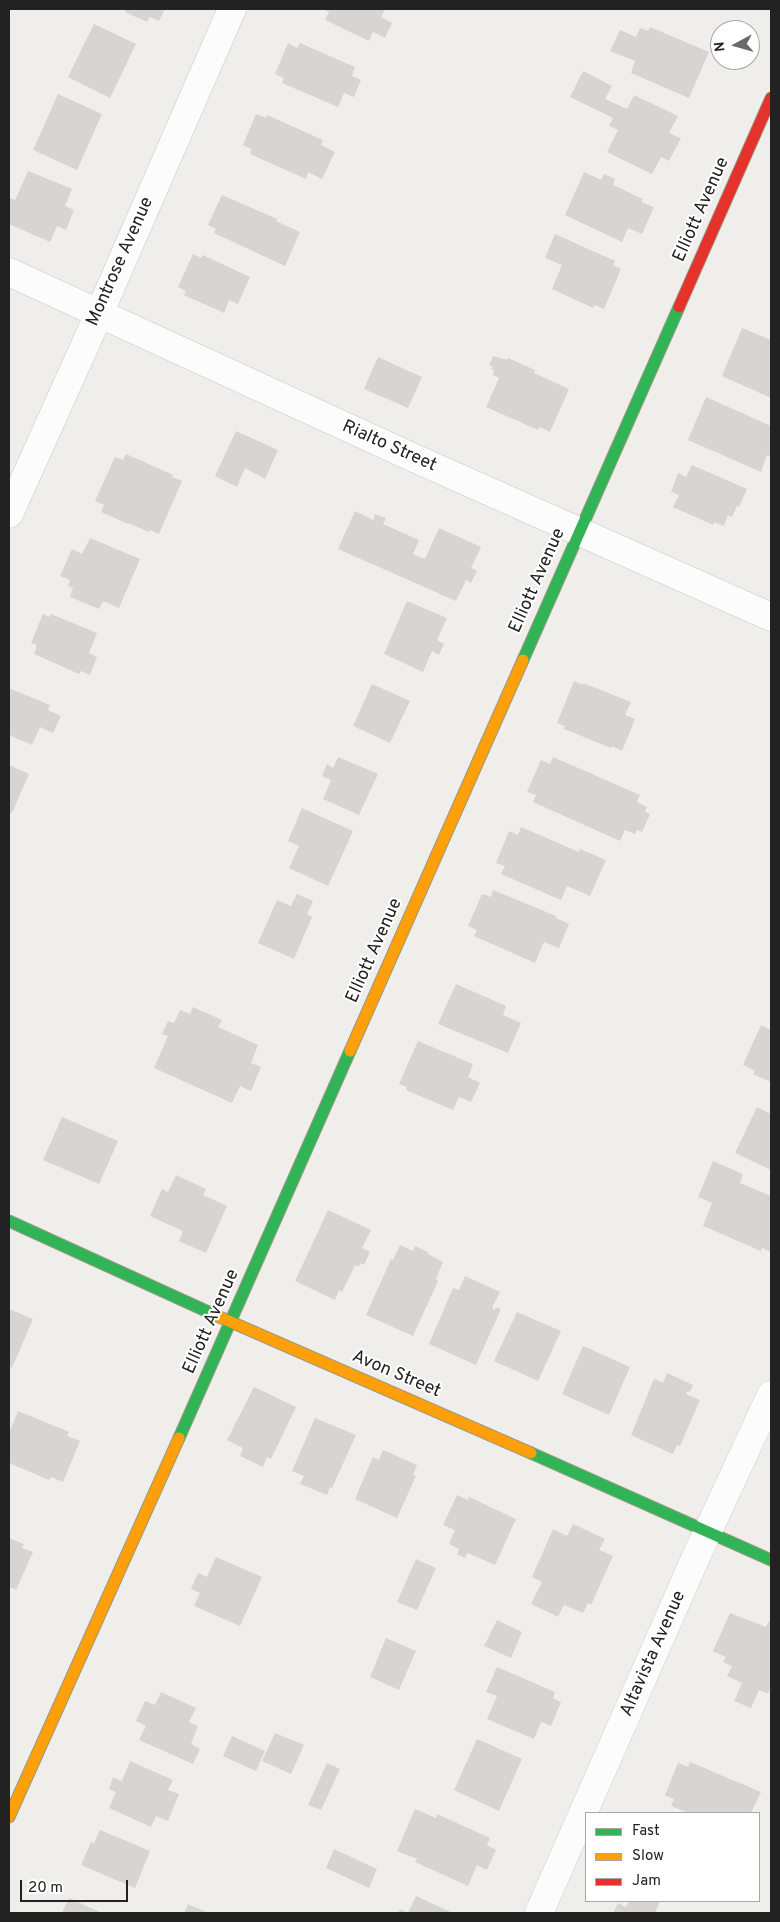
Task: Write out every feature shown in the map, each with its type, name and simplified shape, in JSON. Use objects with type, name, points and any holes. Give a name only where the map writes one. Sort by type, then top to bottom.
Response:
[{"type":"street","name":"Montrose Avenue","points":[[9,514],[99,314],[232,9]]},
{"type":"street","name":"Elliott Avenue","points":[[9,1817],[231,1322],[771,98]]},
{"type":"street","name":"Rialto Street","points":[[9,272],[414,458],[771,617]]},
{"type":"street","name":"Avon Street","points":[[9,1221],[266,1339],[466,1424],[771,1560]]},
{"type":"street","name":"Altavista Avenue","points":[[539,1913],[771,1395]]},
{"type":"building","points":[[126,9],[165,9],[159,21],[150,17],[147,22],[125,12]]},
{"type":"building","points":[[322,9],[385,9],[381,17],[392,23],[385,38],[373,32],[369,41],[325,20],[329,12]]},
{"type":"building","points":[[94,24],[136,44],[110,98],[68,77]]},
{"type":"building","points":[[650,27],[709,52],[689,98],[631,73],[635,61],[610,51],[620,30],[636,37],[640,28],[648,31]]},
{"type":"building","points":[[288,43],[297,48],[300,43],[355,67],[352,76],[361,80],[354,97],[344,93],[338,107],[282,83],[284,78],[275,74]]},
{"type":"building","points":[[583,71],[612,86],[605,99],[627,109],[634,95],[678,116],[669,133],[681,138],[669,161],[661,157],[652,174],[607,152],[618,130],[609,126],[613,118],[570,97]]},
{"type":"building","points":[[58,94],[102,114],[77,170],[33,150]]},
{"type":"building","points":[[256,114],[266,118],[267,115],[323,140],[321,145],[335,152],[322,179],[308,172],[306,179],[250,154],[252,149],[243,145]]},
{"type":"building","points":[[28,171],[72,189],[65,206],[74,210],[66,230],[57,226],[50,242],[9,224],[9,198],[15,200]]},
{"type":"building","points":[[584,172],[601,180],[604,174],[615,179],[613,185],[643,199],[641,202],[654,207],[642,234],[628,228],[622,242],[565,215]]},
{"type":"building","points":[[222,195],[277,219],[276,221],[300,232],[285,266],[214,233],[216,229],[208,225]]},
{"type":"building","points":[[555,234],[615,261],[613,265],[621,269],[604,309],[595,305],[593,308],[552,289],[562,265],[545,258]]},
{"type":"building","points":[[193,254],[201,258],[203,255],[250,277],[238,304],[229,300],[224,313],[184,295],[186,291],[178,287]]},
{"type":"building","points":[[742,328],[771,340],[771,398],[722,376]]},
{"type":"building","points":[[493,356],[507,360],[508,358],[535,370],[534,373],[569,389],[550,432],[540,427],[538,430],[486,407],[499,378],[493,375],[494,371],[491,369],[493,366],[489,365]]},
{"type":"building","points":[[378,357],[422,377],[408,408],[364,389]]},
{"type":"building","points":[[706,397],[771,426],[771,457],[767,455],[761,472],[688,440]]},
{"type":"building","points":[[236,431],[278,450],[265,479],[245,468],[237,487],[215,476]]},
{"type":"building","points":[[126,454],[182,481],[159,534],[150,530],[149,532],[101,512],[104,505],[95,501],[115,457],[123,460]]},
{"type":"building","points":[[692,465],[747,489],[739,507],[737,506],[732,517],[728,515],[724,526],[714,522],[713,525],[673,507],[679,495],[671,492],[678,473],[686,477]]},
{"type":"building","points":[[355,511],[373,520],[375,514],[386,518],[383,524],[419,540],[413,554],[425,559],[439,528],[481,547],[471,568],[477,571],[471,583],[466,580],[456,601],[338,549]]},
{"type":"building","points":[[90,538],[140,559],[119,608],[103,601],[99,609],[70,597],[73,588],[68,586],[70,580],[60,576],[72,549],[82,554]]},
{"type":"building","points":[[407,601],[447,618],[437,640],[444,644],[439,655],[432,651],[423,672],[384,654]]},
{"type":"building","points":[[43,614],[50,617],[51,614],[97,633],[89,653],[97,657],[90,675],[81,671],[79,674],[34,654],[37,645],[31,643]]},
{"type":"building","points":[[574,681],[631,702],[625,715],[635,719],[622,751],[564,729],[565,726],[557,723]]},
{"type":"building","points":[[372,684],[410,701],[390,743],[353,726]]},
{"type":"building","points":[[9,688],[50,705],[48,710],[61,716],[53,733],[40,727],[32,745],[9,735]]},
{"type":"building","points":[[338,757],[378,774],[359,815],[323,799],[331,780],[322,776],[327,764],[333,768]]},
{"type":"building","points":[[553,757],[640,795],[637,802],[647,807],[645,812],[650,814],[642,832],[637,830],[635,834],[625,830],[620,841],[533,802],[536,795],[527,792],[541,760],[550,764]]},
{"type":"building","points":[[9,765],[29,774],[12,813],[9,812]]},
{"type":"building","points":[[302,808],[353,831],[328,886],[289,868],[299,846],[288,841]]},
{"type":"building","points":[[521,827],[579,852],[580,849],[606,860],[590,896],[567,886],[561,900],[501,874],[505,866],[496,863],[509,831],[518,835]]},
{"type":"building","points":[[493,890],[556,916],[556,918],[569,924],[559,948],[544,942],[535,963],[474,936],[477,930],[468,926],[482,894],[491,897]]},
{"type":"building","points":[[297,894],[313,901],[307,914],[312,917],[294,959],[258,943],[277,900],[291,906]]},
{"type":"building","points":[[456,984],[506,1006],[503,1015],[521,1023],[508,1053],[438,1024]]},
{"type":"building","points":[[193,1007],[222,1020],[218,1027],[258,1045],[251,1063],[261,1067],[251,1091],[240,1086],[232,1103],[154,1068],[168,1036],[162,1034],[168,1021],[174,1023],[180,1010],[190,1014]]},
{"type":"building","points":[[761,1025],[771,1030],[771,1082],[753,1074],[755,1071],[743,1065]]},
{"type":"building","points":[[418,1041],[473,1064],[468,1077],[480,1083],[471,1102],[459,1097],[453,1110],[406,1090],[407,1087],[399,1084]]},
{"type":"building","points":[[757,1107],[771,1114],[771,1170],[735,1153]]},
{"type":"building","points":[[62,1117],[118,1141],[99,1184],[43,1160]]},
{"type":"building","points":[[713,1161],[743,1174],[740,1183],[771,1196],[771,1252],[762,1248],[761,1251],[703,1226],[712,1203],[698,1197]]},
{"type":"building","points":[[176,1175],[206,1189],[203,1195],[227,1206],[206,1253],[179,1241],[183,1231],[150,1216],[162,1189],[168,1192]]},
{"type":"building","points":[[328,1210],[371,1230],[362,1248],[370,1252],[364,1265],[361,1263],[358,1267],[355,1265],[342,1292],[339,1290],[335,1300],[295,1281]]},
{"type":"building","points":[[400,1245],[413,1251],[415,1246],[443,1262],[436,1279],[438,1281],[413,1336],[366,1315],[391,1259],[393,1260]]},
{"type":"building","points":[[465,1276],[500,1292],[492,1308],[495,1310],[496,1307],[501,1309],[476,1365],[429,1344],[453,1288],[459,1290]]},
{"type":"building","points":[[9,1309],[33,1319],[12,1368],[9,1366]]},
{"type":"building","points":[[517,1312],[561,1331],[538,1381],[494,1361]]},
{"type":"building","points":[[583,1346],[630,1367],[609,1415],[562,1394]]},
{"type":"building","points":[[667,1373],[693,1385],[690,1392],[687,1391],[686,1394],[700,1400],[680,1446],[677,1445],[673,1454],[631,1435],[654,1379],[663,1383]]},
{"type":"building","points":[[254,1387],[296,1407],[271,1459],[267,1457],[263,1467],[240,1456],[243,1448],[227,1440]]},
{"type":"building","points":[[18,1411],[69,1432],[67,1436],[80,1441],[63,1482],[51,1477],[49,1480],[9,1463],[9,1433]]},
{"type":"building","points":[[315,1418],[356,1435],[327,1495],[300,1484],[304,1476],[292,1471]]},
{"type":"building","points":[[383,1450],[417,1465],[413,1475],[416,1476],[397,1518],[355,1499],[373,1457],[379,1460]]},
{"type":"building","points":[[457,1495],[468,1500],[469,1497],[516,1519],[495,1565],[468,1553],[465,1558],[457,1554],[459,1549],[449,1544],[455,1530],[443,1525]]},
{"type":"building","points":[[573,1524],[605,1539],[599,1550],[613,1556],[591,1605],[588,1603],[583,1613],[564,1605],[558,1617],[531,1604],[542,1582],[532,1577],[553,1529],[567,1536]]},
{"type":"building","points":[[9,1538],[24,1544],[22,1548],[33,1552],[16,1590],[9,1587]]},
{"type":"building","points":[[216,1557],[262,1577],[240,1626],[194,1606],[200,1593],[191,1589],[198,1573],[207,1577]]},
{"type":"building","points":[[416,1559],[436,1568],[417,1610],[397,1602]]},
{"type":"building","points":[[730,1613],[766,1627],[769,1621],[771,1622],[771,1686],[768,1694],[759,1690],[751,1708],[734,1701],[742,1683],[727,1676],[732,1666],[723,1662],[726,1657],[713,1651]]},
{"type":"building","points":[[497,1620],[522,1632],[511,1658],[484,1646]]},
{"type":"building","points":[[386,1638],[416,1651],[399,1690],[370,1677]]},
{"type":"building","points":[[497,1667],[555,1692],[553,1698],[561,1702],[551,1726],[541,1722],[534,1739],[487,1719],[497,1696],[486,1692]]},
{"type":"building","points":[[161,1692],[196,1708],[189,1722],[198,1726],[191,1744],[200,1749],[193,1764],[139,1740],[146,1726],[136,1721],[145,1701],[155,1705]]},
{"type":"building","points":[[275,1733],[304,1745],[291,1774],[262,1761]]},
{"type":"building","points":[[232,1736],[265,1751],[256,1771],[223,1756]]},
{"type":"building","points":[[477,1739],[522,1759],[499,1811],[454,1790]]},
{"type":"building","points":[[130,1761],[173,1780],[168,1790],[179,1794],[168,1821],[156,1816],[151,1827],[109,1808],[116,1792],[109,1789],[113,1777],[122,1781]]},
{"type":"building","points":[[690,1762],[761,1792],[751,1812],[686,1812],[671,1806],[674,1799],[665,1795],[678,1763],[688,1767]]},
{"type":"building","points":[[327,1763],[340,1769],[321,1810],[308,1805]]},
{"type":"building","points":[[415,1809],[436,1818],[437,1814],[490,1838],[487,1845],[496,1850],[487,1870],[477,1865],[468,1886],[415,1862],[417,1859],[397,1851]]},
{"type":"building","points":[[100,1830],[150,1851],[135,1888],[81,1865],[91,1842],[94,1843]]},
{"type":"building","points":[[334,1849],[377,1869],[369,1888],[326,1868]]},
{"type":"building","points":[[416,1896],[453,1913],[408,1913]]},
{"type":"building","points":[[69,1898],[102,1913],[62,1913]]},
{"type":"building","points":[[628,1902],[660,1902],[655,1913],[613,1913],[618,1903],[626,1907]]},
{"type":"building","points":[[188,1904],[208,1913],[184,1913]]},
{"type":"building","points":[[400,1909],[408,1913],[398,1913]]},
{"type":"traffic: fast","points":[[523,660],[679,307]]},
{"type":"traffic: fast","points":[[179,1438],[350,1051]]},
{"type":"traffic: fast","points":[[9,1221],[215,1315]]},
{"type":"traffic: fast","points":[[531,1453],[771,1560]]},
{"type":"traffic: slow","points":[[350,1051],[523,660]]},
{"type":"traffic: slow","points":[[215,1315],[531,1453]]},
{"type":"traffic: slow","points":[[9,1817],[179,1438]]},
{"type":"traffic: jam","points":[[679,307],[771,98]]}]
